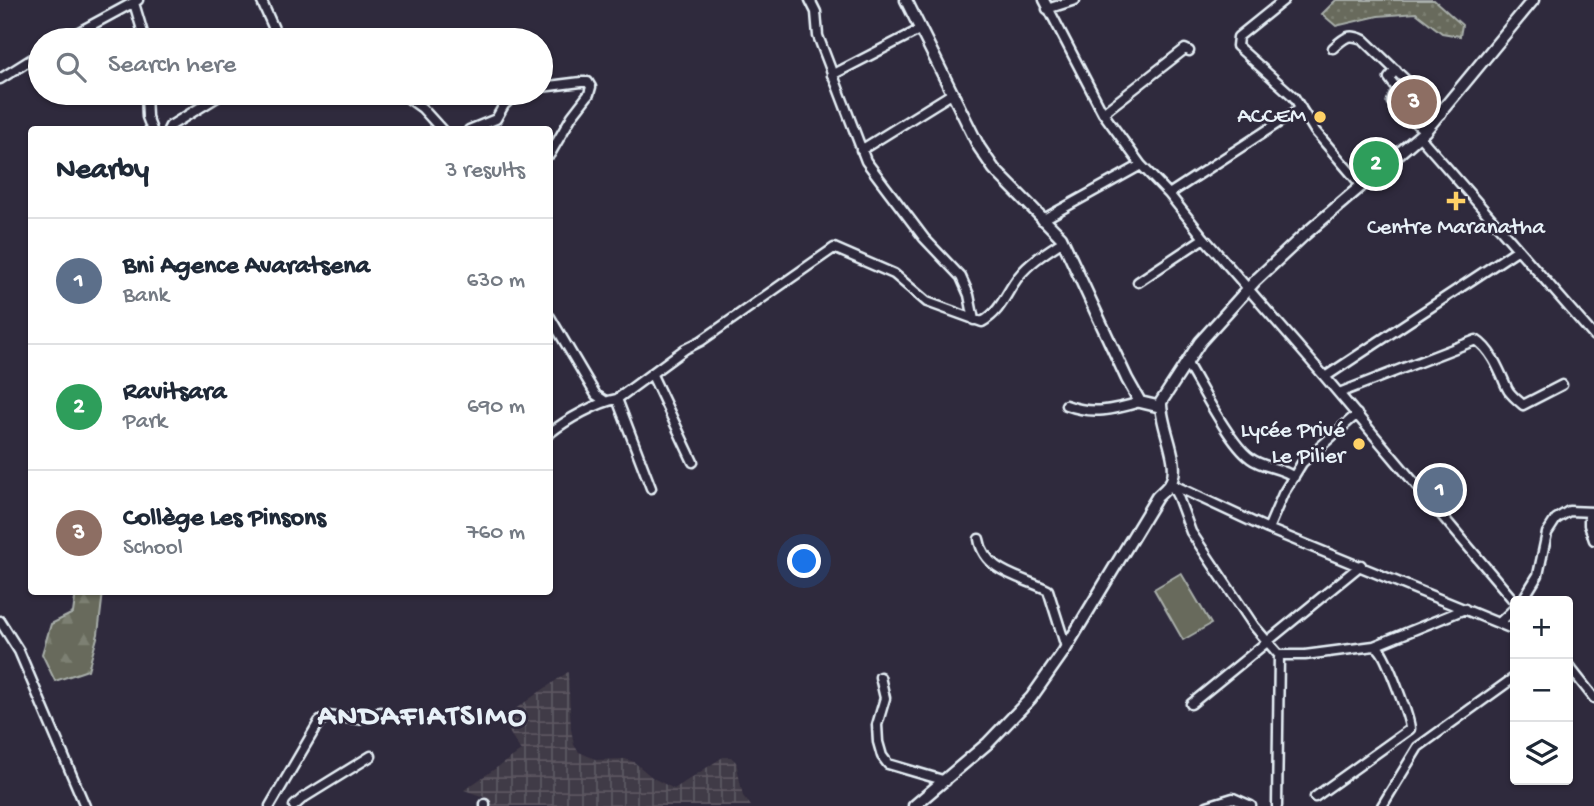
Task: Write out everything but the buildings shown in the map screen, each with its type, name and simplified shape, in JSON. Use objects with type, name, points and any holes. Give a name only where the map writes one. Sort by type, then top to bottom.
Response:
[{"type":"main road","points":[[906,0],[979,148],[994,169],[1063,241],[1127,379],[1140,401],[1161,407]]},
{"type":"main road","points":[[914,806],[988,743],[1031,698],[1066,647],[1157,498],[1171,484],[1174,469],[1161,407],[1167,390],[1200,342],[1294,243],[1422,134],[1533,0]]},
{"type":"street","points":[[261,0],[274,28]]},
{"type":"street","points":[[810,0],[816,12],[818,36],[842,95],[860,150],[925,238],[961,277],[969,295],[974,320]]},
{"type":"street","points":[[1044,0],[1104,113],[1141,165],[1169,194],[1510,596]]},
{"type":"street","points":[[1048,9],[1075,0]]},
{"type":"street","points":[[1283,0],[1236,41],[1237,46],[1287,90],[1315,131],[1362,186]]},
{"type":"street","points":[[86,28],[136,1],[142,28]]},
{"type":"street","points":[[832,75],[921,29]]},
{"type":"street","points":[[1333,48],[1346,36],[1353,35],[1364,40],[1441,114]]},
{"type":"street","points":[[1104,113],[1185,49],[1189,51]]},
{"type":"street","points":[[0,79],[28,62]]},
{"type":"street","points":[[1396,70],[1388,78],[1397,89],[1392,102],[1594,336]]},
{"type":"street","points":[[553,86],[587,82],[591,87],[553,150]]},
{"type":"street","points":[[860,150],[953,93]]},
{"type":"street","points":[[146,105],[150,126]]},
{"type":"street","points":[[169,126],[204,105]]},
{"type":"street","points":[[418,105],[438,126]]},
{"type":"street","points":[[478,126],[496,119],[505,105]]},
{"type":"street","points":[[1169,194],[1301,108]]},
{"type":"street","points":[[1042,220],[1141,165]]},
{"type":"street","points":[[1138,282],[1205,238]]},
{"type":"street","points":[[553,431],[605,401],[617,399],[685,349],[716,331],[834,248],[894,274],[928,302],[982,322],[995,315],[1019,276],[1039,257],[1063,241]]},
{"type":"street","points":[[1325,377],[1517,250]]},
{"type":"street","points":[[553,322],[596,395],[605,401]]},
{"type":"street","points":[[1339,393],[1476,340],[1483,344],[1505,380],[1508,391],[1523,405],[1562,385]]},
{"type":"street","points":[[1186,362],[1245,455],[1288,472],[1294,477]]},
{"type":"street","points":[[652,375],[693,463]]},
{"type":"street","points":[[617,399],[652,488]]},
{"type":"street","points":[[1066,405],[1083,412],[1140,401]]},
{"type":"street","points":[[1268,529],[1283,494],[1303,463],[1357,414]]},
{"type":"street","points":[[1171,484],[1268,529],[1510,627]]},
{"type":"street","points":[[1171,484],[1191,532],[1267,644],[1279,655],[1305,655],[1374,646],[1465,609]]},
{"type":"street","points":[[1525,596],[1538,575],[1547,533],[1556,519],[1569,511],[1591,512],[1589,524],[1594,540]]},
{"type":"street","points":[[979,539],[987,561],[1001,570],[1048,590],[1066,647]]},
{"type":"street","points":[[1191,704],[1361,565]]},
{"type":"street","points":[[1500,622],[1510,613]]},
{"type":"street","points":[[0,621],[19,651],[85,806]]},
{"type":"street","points":[[1315,797],[1410,729],[1384,659],[1379,649],[1374,646]]},
{"type":"street","points":[[1277,806],[1279,655]]},
{"type":"street","points":[[1573,671],[1594,698]]},
{"type":"street","points":[[880,677],[885,698],[877,725],[882,756],[888,764],[946,780]]},
{"type":"street","points":[[1382,806],[1418,747],[1510,681]]},
{"type":"street","points":[[270,806],[319,722],[327,716],[358,719],[380,712]]},
{"type":"street","points":[[295,806],[303,798],[371,756]]},
{"type":"street","points":[[1207,806],[1233,798],[1251,806]]},
{"type":"shaded area","points":[[568,672],[571,729],[574,745],[579,752],[597,760],[625,759],[634,762],[653,778],[674,789],[723,757],[731,757],[736,762],[743,796],[751,806],[486,806],[487,798],[464,790],[521,751],[501,719]]},
{"type":"green space","points":[[1336,0],[1434,0],[1462,25],[1460,36],[1442,33],[1416,13],[1378,16],[1336,26],[1322,14]]},
{"type":"green space","points":[[1181,573],[1211,624],[1183,640],[1154,589]]},
{"type":"green space","points":[[76,595],[103,595],[98,634],[88,670],[55,681],[42,654],[51,624],[73,613]]},
{"type":"place","name":"Collège Les Pinsons","points":[[1414,102]]},
{"type":"place","name":"ACCEM","points":[[1320,117]]},
{"type":"place","name":"Ravitsara","points":[[1376,164]]},
{"type":"place","name":"Centre Maranatha","points":[[1456,201]]},
{"type":"place","name":"Lycée Privé Le Pilier","points":[[1359,444]]},
{"type":"place","name":"Bni Agence Avaratsena","points":[[1440,490]]},
{"type":"district","name":"ANDAFIATSIMO","points":[[423,718]]}]
